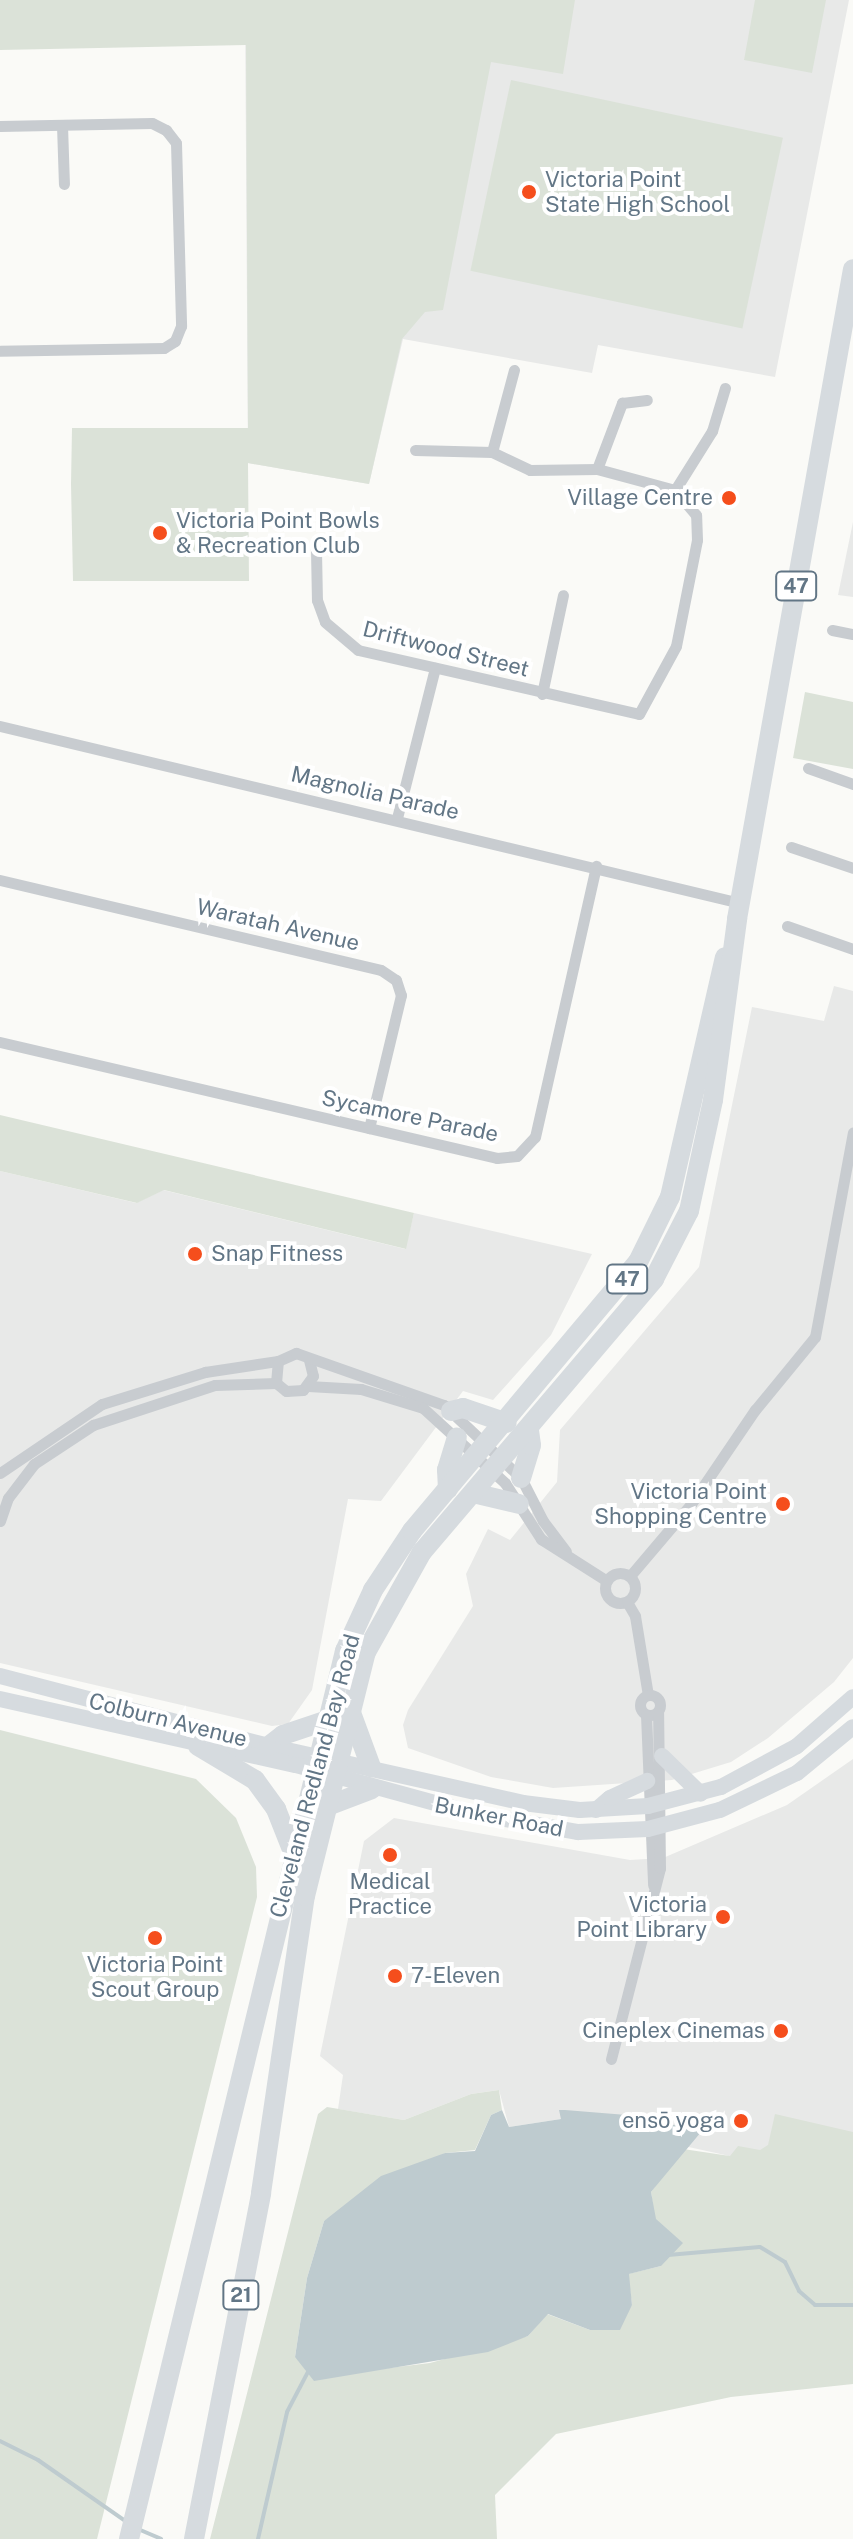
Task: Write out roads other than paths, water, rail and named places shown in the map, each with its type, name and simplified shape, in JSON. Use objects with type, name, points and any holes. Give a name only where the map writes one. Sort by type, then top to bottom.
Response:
[{"type":"highway","name":"Cleveland Redland Bay Road","points":[[194,2539],[261,2193],[293,1969],[325,1807],[325,1721],[345,1651],[373,1590],[406,1539],[448,1489],[529,1430],[654,1279],[689,1211],[731,994],[738,911],[853,269]]},
{"type":"highway","name":"Cleveland Redland Bay Road","points":[[129,2539],[237,2106],[293,1852],[325,1766],[350,1710],[384,1612],[422,1552],[473,1493],[507,1423],[623,1284],[670,1197],[714,993],[738,911]]},
{"type":"highway","points":[[451,1411],[463,1408],[507,1423]]},
{"type":"highway","points":[[521,1478],[531,1445],[529,1430]]},
{"type":"highway","points":[[448,1489],[447,1470],[457,1438]]},
{"type":"highway","points":[[473,1493],[519,1504]]},
{"type":"highway","points":[[350,1710],[371,1767]]},
{"type":"highway","points":[[269,1746],[283,1735],[325,1721]]},
{"type":"highway","points":[[198,1746],[255,1780],[271,1799],[293,1852]]},
{"type":"highway","points":[[325,1807],[372,1789]]},
{"type":"main road","name":"Colburn Avenue","points":[[0,1676],[269,1746],[325,1766]]},
{"type":"main road","name":"Bunker Road","points":[[325,1766],[371,1767],[539,1806],[596,1810],[654,1805],[701,1794],[779,1758],[853,1697]]},
{"type":"main road","name":"Colburn Avenue","points":[[0,1699],[198,1746],[325,1766]]},
{"type":"main road","name":"Bunker Road","points":[[325,1766],[372,1789],[558,1830],[655,1828],[758,1794],[817,1758],[853,1727]]},
{"type":"main road","points":[[662,1756],[701,1794]]},
{"type":"main road","points":[[596,1810],[610,1798],[647,1781]]},
{"type":"street","points":[[0,126],[152,123],[176,143],[181,326],[175,341],[164,348],[0,351]]},
{"type":"street","points":[[62,125],[64,184]]},
{"type":"street","points":[[492,452],[514,370]]},
{"type":"street","points":[[415,450],[492,452],[530,470],[597,469],[675,490],[712,431],[725,388]]},
{"type":"street","points":[[597,469],[622,403],[647,400]]},
{"type":"street","name":"Driftwood Street","points":[[316,550],[317,600],[338,638],[358,650],[639,714],[676,646],[697,540],[696,515],[675,490]]},
{"type":"street","points":[[542,694],[563,595]]},
{"type":"street","points":[[832,630],[853,634]]},
{"type":"street","points":[[397,818],[435,668]]},
{"type":"street","name":"Magnolia Parade","points":[[0,726],[596,866],[738,911]]},
{"type":"street","points":[[808,768],[853,784]]},
{"type":"street","points":[[791,847],[853,868]]},
{"type":"street","name":"Sycamore Parade","points":[[0,1042],[497,1158],[517,1156],[535,1137],[596,866]]},
{"type":"street","name":"Waratah Avenue","points":[[0,880],[381,970],[396,980],[401,995],[369,1128]]},
{"type":"street","points":[[787,926],[853,949]]},
{"type":"street","points":[[630,1576],[691,1504],[755,1410],[815,1337],[853,1132]]},
{"type":"street","points":[[0,1473],[102,1404],[205,1372],[278,1361],[296,1353],[309,1360],[426,1395],[451,1411],[490,1458],[541,1539],[566,1551],[607,1581],[609,1598],[627,1602],[635,1616],[648,1695],[660,1701],[652,1714],[647,1781],[654,1805]]},
{"type":"street","points":[[308,1386],[313,1370],[309,1360]]},
{"type":"street","points":[[276,1383],[278,1361]]},
{"type":"street","points":[[8,1498],[40,1458],[108,1419],[215,1385],[276,1383],[292,1392],[308,1386],[361,1389],[410,1402],[457,1438],[521,1478],[543,1521],[566,1551]]},
{"type":"street","points":[[0,1487],[8,1498],[8,1510],[0,1521]]},
{"type":"street","points":[[607,1581],[620,1573],[630,1576]]},
{"type":"street","points":[[627,1602],[636,1590],[630,1576]]},
{"type":"street","points":[[611,2059],[653,1886],[654,1805],[662,1756],[652,1714]]},
{"type":"waterway","points":[[668,2255],[760,2247],[785,2262],[799,2291],[815,2305],[853,2305]]},
{"type":"waterway","points":[[258,2539],[287,2412],[309,2370]]},
{"type":"waterway","points":[[0,2441],[38,2460],[127,2522]]},
{"type":"waterway","points":[[138,2529],[161,2539]]},
{"type":"place","name":"Victoria Point State High School","points":[[529,192]]},
{"type":"place","name":"Village Centre","points":[[729,498]]},
{"type":"place","name":"Victoria Point Bowls & Recreation Club","points":[[160,533]]},
{"type":"place","name":"Snap Fitness","points":[[195,1254]]},
{"type":"place","name":"Victoria Point Shopping Centre","points":[[783,1504]]},
{"type":"place","name":"Medical Practice","points":[[390,1855]]},
{"type":"place","name":"Victoria Point Library","points":[[723,1917]]},
{"type":"place","name":"Victoria Point Scout Group","points":[[155,1938]]},
{"type":"place","name":"7-Eleven","points":[[395,1976]]},
{"type":"place","name":"Cineplex Cinemas","points":[[781,2031]]},
{"type":"place","name":"ensō yoga","points":[[741,2121]]}]
